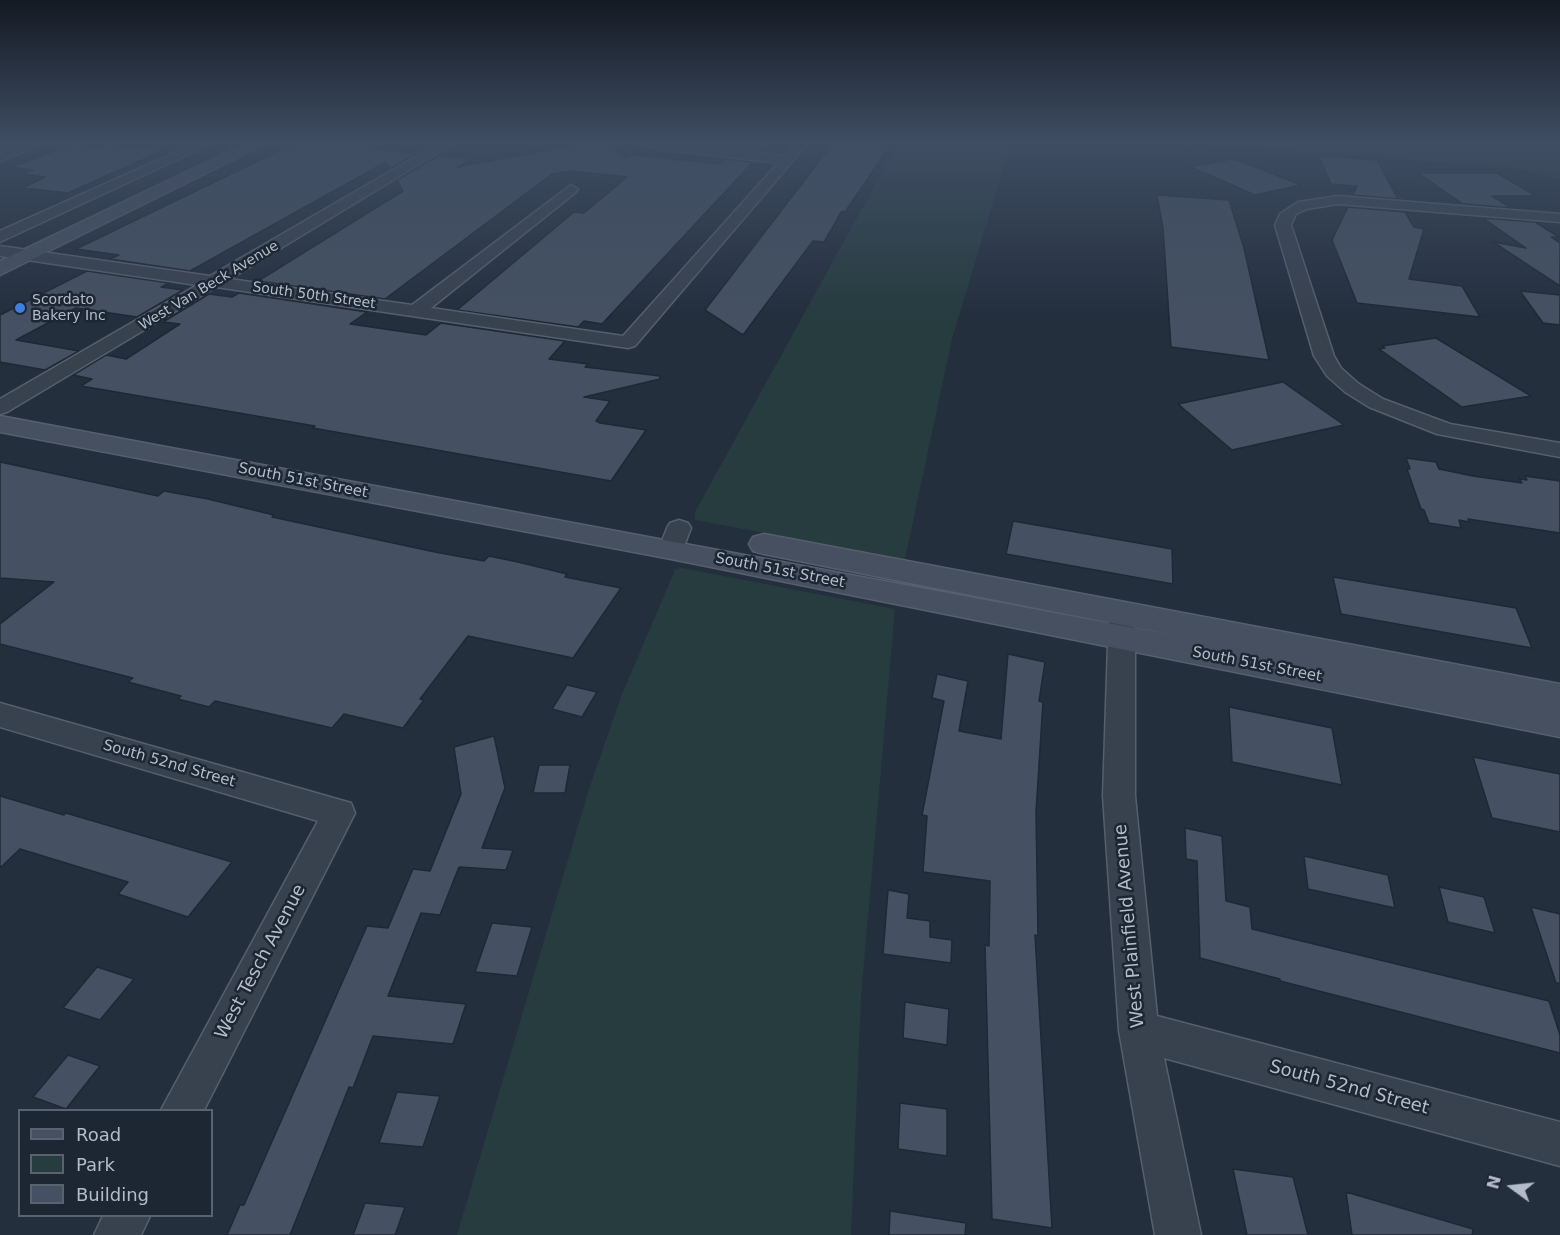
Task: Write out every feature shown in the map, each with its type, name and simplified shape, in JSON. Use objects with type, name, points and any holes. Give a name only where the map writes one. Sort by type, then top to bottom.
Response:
[{"type":"street","points":[[0,237],[80,201]]},
{"type":"street","points":[[0,250],[105,201]]},
{"type":"street","points":[[0,268],[140,201]]},
{"type":"street","name":"West Van Beck Avenue","points":[[1,410],[352,201]]},
{"type":"street","points":[[416,311],[556,201]]},
{"type":"street","name":"South 50th Street","points":[[0,250],[628,342],[752,201]]},
{"type":"street","points":[[1332,201],[1292,210],[1285,217],[1283,225],[1324,356],[1334,372],[1352,388],[1376,403],[1445,429],[1560,450]]},
{"type":"street","points":[[1346,201],[1560,218]]},
{"type":"street","name":"South 51st Street","points":[[1,410],[675,538],[1122,626],[1560,723]]},
{"type":"street","name":"South 51st Street","points":[[1122,626],[1560,698]]},
{"type":"street","name":"West Plainfield Avenue","points":[[1122,626],[1119,796],[1139,1030],[1178,1235]]},
{"type":"street","name":"South 52nd Street","points":[[0,715],[339,813]]},
{"type":"street","name":"West Tesch Avenue","points":[[183,1109],[339,813]]},
{"type":"street","name":"South 52nd Street","points":[[1139,1030],[1560,1144]]},
{"type":"street","points":[[117,1235],[126,1217]]},
{"type":"green space","points":[[866,201],[994,201],[952,339],[905,559],[695,520],[695,512]]},
{"type":"green space","points":[[682,568],[895,609],[861,997],[851,1235],[457,1235],[588,792],[622,694],[675,570]]},
{"type":"building","points":[[176,201],[317,201],[190,271],[110,259],[119,255],[76,249]]},
{"type":"building","points":[[387,201],[516,201],[385,299],[258,281]]},
{"type":"building","points":[[599,201],[717,201],[602,324],[584,321],[578,327],[457,310],[574,212],[584,213]]},
{"type":"building","points":[[789,201],[853,201],[845,212],[842,211],[824,242],[813,241],[743,335],[705,310]]},
{"type":"building","points":[[1158,201],[1229,201],[1244,248],[1269,360],[1171,347],[1163,228]]},
{"type":"building","points":[[1458,201],[1499,201],[1511,208],[1463,204]]},
{"type":"building","points":[[1348,207],[1405,212],[1414,227],[1424,229],[1409,279],[1462,286],[1480,317],[1357,303],[1332,240]]},
{"type":"building","points":[[1483,218],[1535,222],[1559,237],[1551,237],[1560,243],[1560,286],[1493,242],[1526,248]]},
{"type":"building","points":[[87,271],[169,283],[161,287],[183,290],[137,317],[76,308],[16,340],[79,351],[45,370],[0,362],[0,315]]},
{"type":"building","points":[[1520,291],[1560,295],[1560,325],[1543,323]]},
{"type":"building","points":[[239,293],[367,312],[350,324],[426,335],[441,323],[565,341],[549,359],[588,364],[585,367],[660,376],[660,379],[584,397],[610,401],[596,421],[646,430],[611,481],[313,428],[315,426],[81,386],[92,379],[73,375],[106,355],[126,359],[180,324],[163,322],[209,294],[232,297]]},
{"type":"building","points":[[1436,338],[1531,396],[1462,407],[1379,349],[1385,348],[1382,346]]},
{"type":"building","points":[[1283,382],[1344,425],[1232,450],[1178,404]]},
{"type":"building","points":[[1406,458],[1436,462],[1439,469],[1473,476],[1522,483],[1519,479],[1527,480],[1525,476],[1560,481],[1560,533],[1468,519],[1469,522],[1459,520],[1461,528],[1429,523],[1424,510],[1421,509],[1407,469],[1410,469]]},
{"type":"building","points":[[0,462],[158,496],[164,491],[208,499],[274,515],[272,517],[435,552],[484,561],[489,556],[567,574],[565,577],[621,588],[573,658],[468,636],[420,699],[424,700],[403,728],[344,714],[332,728],[215,701],[209,707],[178,699],[181,696],[128,682],[133,678],[0,644],[0,624],[54,582],[0,578]]},
{"type":"building","points":[[1013,521],[1172,549],[1173,584],[1006,554]]},
{"type":"building","points":[[1333,577],[1516,608],[1532,648],[1341,614]]},
{"type":"building","points":[[1008,654],[1045,662],[1039,701],[1043,702],[1036,812],[1038,936],[1035,935],[1052,1228],[992,1219],[985,945],[989,946],[990,881],[923,872],[927,816],[922,815],[944,701],[932,698],[937,674],[968,681],[959,731],[1001,739]]},
{"type":"building","points":[[567,685],[597,692],[582,717],[552,709]]},
{"type":"building","points":[[1229,707],[1332,728],[1342,785],[1232,762]]},
{"type":"building","points":[[494,736],[505,788],[482,848],[513,850],[506,870],[459,867],[440,915],[421,913],[388,996],[466,1004],[453,1044],[373,1036],[353,1088],[349,1087],[290,1235],[227,1235],[240,1205],[244,1205],[367,926],[388,928],[413,869],[430,871],[461,794],[454,747]]},
{"type":"building","points":[[1473,757],[1560,774],[1560,832],[1492,818]]},
{"type":"building","points":[[539,765],[570,765],[565,793],[533,793]]},
{"type":"building","points":[[0,796],[232,862],[188,917],[118,894],[128,882],[20,849],[0,868]]},
{"type":"building","points":[[1185,828],[1222,836],[1226,901],[1250,907],[1252,929],[1549,1001],[1560,1035],[1560,1053],[1280,981],[1280,979],[1200,958],[1197,861],[1186,859]]},
{"type":"building","points":[[1304,856],[1388,875],[1395,908],[1308,889]]},
{"type":"building","points":[[1439,887],[1484,897],[1495,933],[1448,922]]},
{"type":"building","points":[[888,890],[909,894],[907,918],[930,921],[930,937],[952,940],[951,963],[883,954]]},
{"type":"building","points":[[1531,907],[1560,914],[1560,983],[1556,983]]},
{"type":"building","points":[[492,923],[532,927],[517,976],[475,972]]},
{"type":"building","points":[[97,967],[134,979],[100,1020],[63,1008]]},
{"type":"building","points":[[905,1002],[949,1009],[947,1045],[903,1038]]},
{"type":"building","points":[[68,1055],[100,1066],[66,1109],[33,1097]]},
{"type":"building","points":[[397,1092],[440,1096],[423,1147],[379,1143]]},
{"type":"building","points":[[900,1103],[947,1109],[947,1156],[898,1149]]},
{"type":"building","points":[[1233,1169],[1293,1177],[1308,1235],[1247,1235]]},
{"type":"building","points":[[1346,1192],[1473,1229],[1472,1235],[1352,1235]]},
{"type":"building","points":[[365,1203],[405,1207],[395,1235],[353,1235]]},
{"type":"building","points":[[890,1211],[966,1223],[965,1235],[889,1235]]},
{"type":"place","name":"Scordato Bakery Inc","points":[[20,308]]}]
